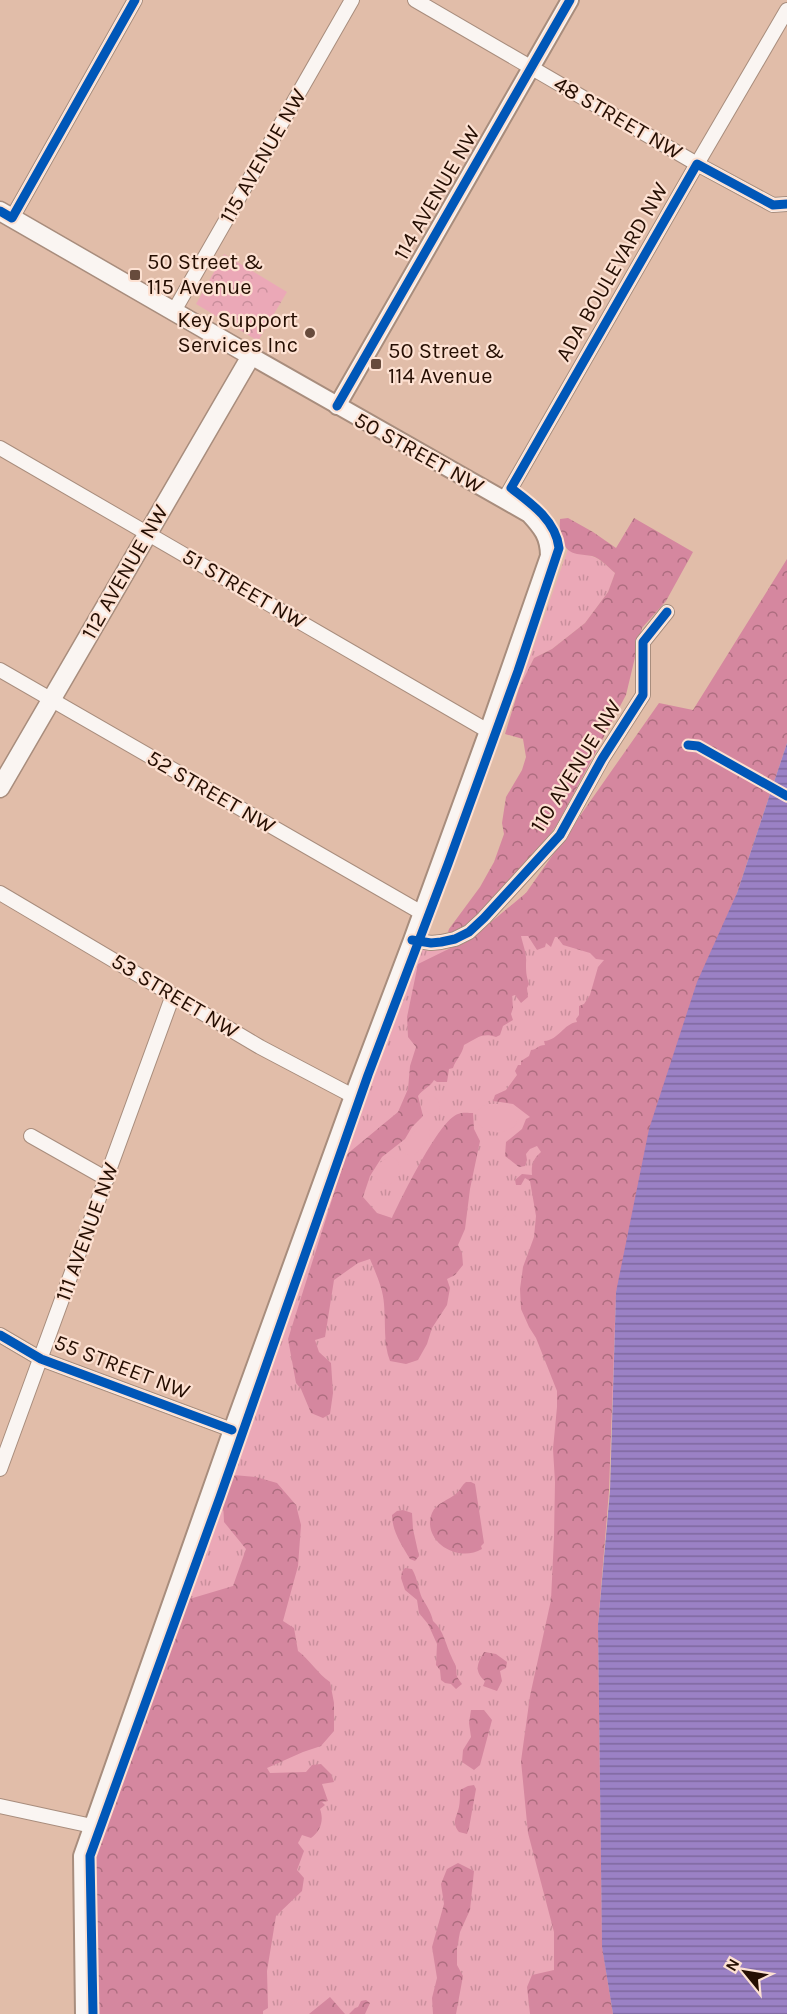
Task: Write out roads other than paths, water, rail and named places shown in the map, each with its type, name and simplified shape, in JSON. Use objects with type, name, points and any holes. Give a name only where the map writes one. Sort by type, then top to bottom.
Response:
[{"type":"main road","name":"50 STREET NW","points":[[6,215],[251,357]]},
{"type":"main road","name":"112 AVENUE NW","points":[[0,788],[251,357]]},
{"type":"street","points":[[6,215],[135,0]]},
{"type":"street","name":"115 AVENUE NW","points":[[174,311],[352,0]]},
{"type":"street","name":"48 STREET NW","points":[[415,0],[697,164]]},
{"type":"street","name":"114 AVENUE NW","points":[[337,406],[570,0]]},
{"type":"street","name":"ADA BOULEVARD NW","points":[[504,500],[787,10]]},
{"type":"street","points":[[697,164],[773,205],[787,204]]},
{"type":"street","name":"50 STREET NW","points":[[251,357],[529,514],[542,528],[549,542],[549,556],[488,731]]},
{"type":"street","name":"51 STREET NW","points":[[0,448],[488,731]]},
{"type":"street","name":"110 AVENUE NW","points":[[412,940],[441,942],[455,939],[469,932],[560,835],[602,759],[643,695],[643,642],[667,612]]},
{"type":"street","name":"52 STREET NW","points":[[0,670],[422,913]]},
{"type":"street","points":[[84,2014],[82,1856],[232,1430],[488,731]]},
{"type":"street","name":"53 STREET NW","points":[[0,893],[260,1047],[353,1096]]},
{"type":"street","name":"111 AVENUE NW","points":[[0,1469],[173,995]]},
{"type":"street","points":[[31,1136],[107,1179]]},
{"type":"street","name":"55 STREET NW","points":[[0,1335],[41,1359],[232,1430]]},
{"type":"street","points":[[0,1806],[92,1826]]},
{"type":"place","name":"50 Street & 115 Avenue","points":[[135,275]]},
{"type":"place","name":"Key Support Services Inc","points":[[310,333]]},
{"type":"place","name":"50 Street & 114 Avenue","points":[[376,364]]}]
